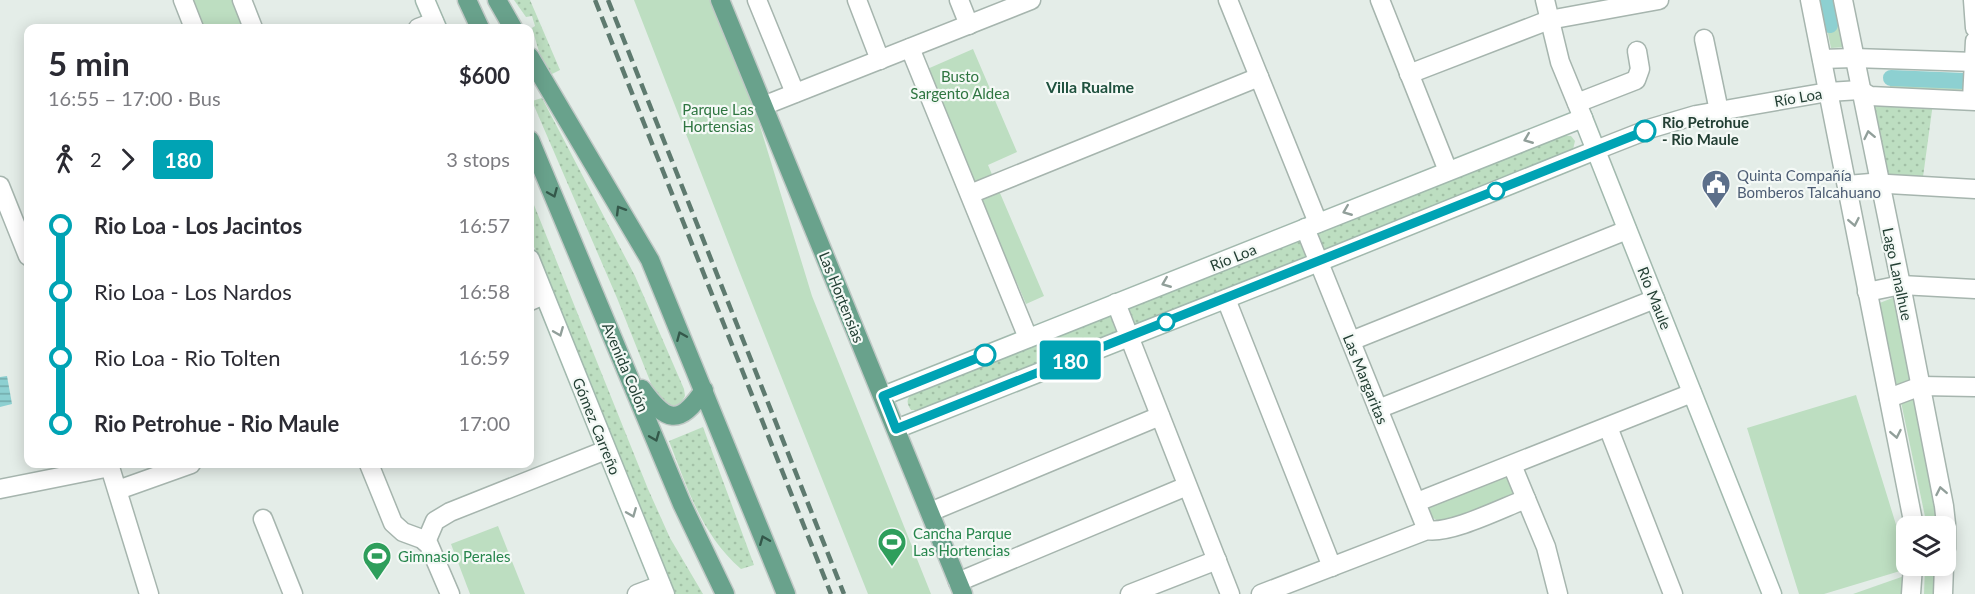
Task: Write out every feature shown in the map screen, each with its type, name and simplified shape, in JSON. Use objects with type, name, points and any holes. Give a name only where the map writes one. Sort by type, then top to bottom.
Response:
[{"type":"main road","points":[[467,0],[478,24]]},
{"type":"main road","points":[[497,0],[511,24]]},
{"type":"main road","name":"Las Hortensias","points":[[720,0],[961,588]]},
{"type":"main road","points":[[534,64],[650,260],[786,594]]},
{"type":"main road","name":"Avenida Colón","points":[[534,149],[682,504],[725,594]]},
{"type":"main road","points":[[625,364],[655,407],[663,413],[673,416],[687,411],[704,390]]},
{"type":"street","points":[[183,0],[192,24]]},
{"type":"street","points":[[242,0],[251,24]]},
{"type":"street","points":[[426,0],[430,24]]},
{"type":"street","points":[[757,0],[795,93]]},
{"type":"street","points":[[857,0],[880,60]]},
{"type":"street","points":[[959,0],[969,25]]},
{"type":"street","points":[[763,106],[1031,0]]},
{"type":"street","name":"Las Margaritas","points":[[1228,0],[1259,76],[1311,226],[1319,262],[1428,530]]},
{"type":"street","points":[[1380,0],[1448,171]]},
{"type":"street","name":"Río Maule","points":[[1545,0],[1560,62],[1772,594]]},
{"type":"street","points":[[1409,74],[1549,20],[1659,0]]},
{"type":"street","points":[[1810,0],[1912,516]]},
{"type":"street","name":"Lago Lanalhue","points":[[1843,0],[1945,516]]},
{"type":"street","points":[[1973,0],[1975,28]]},
{"type":"street","points":[[1704,39],[1719,111]]},
{"type":"street","points":[[1974,100],[1975,41]]},
{"type":"street","points":[[910,48],[1028,338]]},
{"type":"street","name":"Río Loa","points":[[883,396],[1448,171],[1580,110],[1636,80],[1640,69],[1637,51]]},
{"type":"street","points":[[1822,59],[1975,62]]},
{"type":"street","points":[[970,194],[1259,76]]},
{"type":"street","name":"Río Loa","points":[[896,429],[1652,128],[1696,115],[1828,92],[1860,90],[1870,96],[1974,100]]},
{"type":"street","points":[[1847,185],[1871,183],[1975,189]]},
{"type":"street","points":[[0,186],[24,246]]},
{"type":"street","points":[[1351,341],[1628,230]]},
{"type":"street","name":"Gómez Carreño","points":[[534,281],[537,298],[606,450],[663,589]]},
{"type":"street","points":[[1868,292],[1901,285],[1975,289]]},
{"type":"street","points":[[1378,409],[1655,298]]},
{"type":"street","points":[[1226,299],[1332,567]]},
{"type":"street","points":[[1116,303],[1230,594]]},
{"type":"street","points":[[1889,398],[1921,386],[1975,387]]},
{"type":"street","points":[[1417,502],[1692,393]]},
{"type":"street","points":[[930,512],[1160,416]]},
{"type":"street","points":[[1608,427],[1673,594]]},
{"type":"street","points":[[426,542],[432,525],[440,517],[606,450]]},
{"type":"street","points":[[1512,465],[1546,547],[1558,594]]},
{"type":"street","points":[[0,489],[95,468]]},
{"type":"street","points":[[110,468],[149,594]]},
{"type":"street","points":[[118,490],[180,468]]},
{"type":"street","points":[[371,468],[393,523],[404,532],[426,542],[450,594]]},
{"type":"street","points":[[961,588],[1187,486]]},
{"type":"street","points":[[1261,594],[1428,530],[1449,529],[1526,499]]},
{"type":"street","points":[[263,519],[293,594]]},
{"type":"street","points":[[1130,594],[1217,560]]},
{"type":"street","points":[[1911,594],[1912,576]]},
{"type":"street","points":[[1943,594],[1944,576]]},
{"type":"street","points":[[638,594],[663,589]]},
{"type":"green space","points":[[186,0],[238,0],[248,24],[196,24]]},
{"type":"green space","points":[[514,0],[530,0],[560,70],[550,75],[540,55],[534,35],[535,26],[532,16],[526,17]]},
{"type":"green space","name":"Parque Las Hortensias","points":[[634,0],[710,0],[755,110],[812,296],[931,594],[868,594]]},
{"type":"green space","points":[[1821,0],[1835,0],[1845,47],[1831,48]]},
{"type":"green space","name":"Busto Sargento Aldea","points":[[973,49],[1017,152],[988,165],[1044,296],[1026,304],[925,70]]},
{"type":"green space","points":[[1889,74],[1975,78],[1975,101],[1891,99]]},
{"type":"green space","points":[[542,98],[635,276],[684,389],[685,396],[681,403],[673,406],[663,404],[656,396],[617,298],[534,106],[534,100]]},
{"type":"green space","points":[[1933,103],[1923,177],[1891,182],[1885,180],[1868,104]]},
{"type":"green space","points":[[1559,135],[1571,136],[1575,141],[1569,153],[920,410],[911,410],[909,406],[908,400],[911,394]]},
{"type":"green space","points":[[534,205],[648,489],[670,538],[703,594],[673,594],[534,247]]},
{"type":"green space","points":[[1895,297],[1938,516],[1925,516],[1901,402],[1885,346],[1877,304]]},
{"type":"green space","points":[[1856,395],[1896,525],[1896,572],[1824,594],[1799,594],[1747,428]]},
{"type":"green space","points":[[703,427],[754,565],[741,569],[716,541],[697,510],[669,441]]},
{"type":"green space","points":[[1506,474],[1514,491],[1513,496],[1445,524],[1435,519],[1429,512],[1428,505]]},
{"type":"green space","points":[[498,526],[525,594],[470,594],[451,544]]},
{"type":"green space","points":[[1904,576],[1907,576],[1905,594],[1853,594]]},
{"type":"green space","points":[[1925,576],[1939,576],[1938,594],[1924,594]]},
{"type":"water","points":[[7,376],[12,404],[0,407],[0,377]]},
{"type":"waterway","points":[[1826,0],[1830,25]]},
{"type":"waterway","points":[[1891,78],[1964,81]]},
{"type":"railway","points":[[595,0],[831,594]]},
{"type":"railway","points":[[608,0],[844,594]]},
{"type":"bus line","name":"180","points":[[985,355],[883,396],[896,429],[1645,131]]},
{"type":"place","name":"Rio Petrohue - Rio Maule","points":[[1645,131]]},
{"type":"place","name":"Quinta Compañía Bomberos Talcahuano","points":[[1716,210]]},
{"type":"place","name":"Cancha Parque Las Hortencias","points":[[892,568]]},
{"type":"place","name":"Gimnasio Perales","points":[[377,582]]},
{"type":"district","name":"Villa Rualme","points":[[1090,86]]}]
